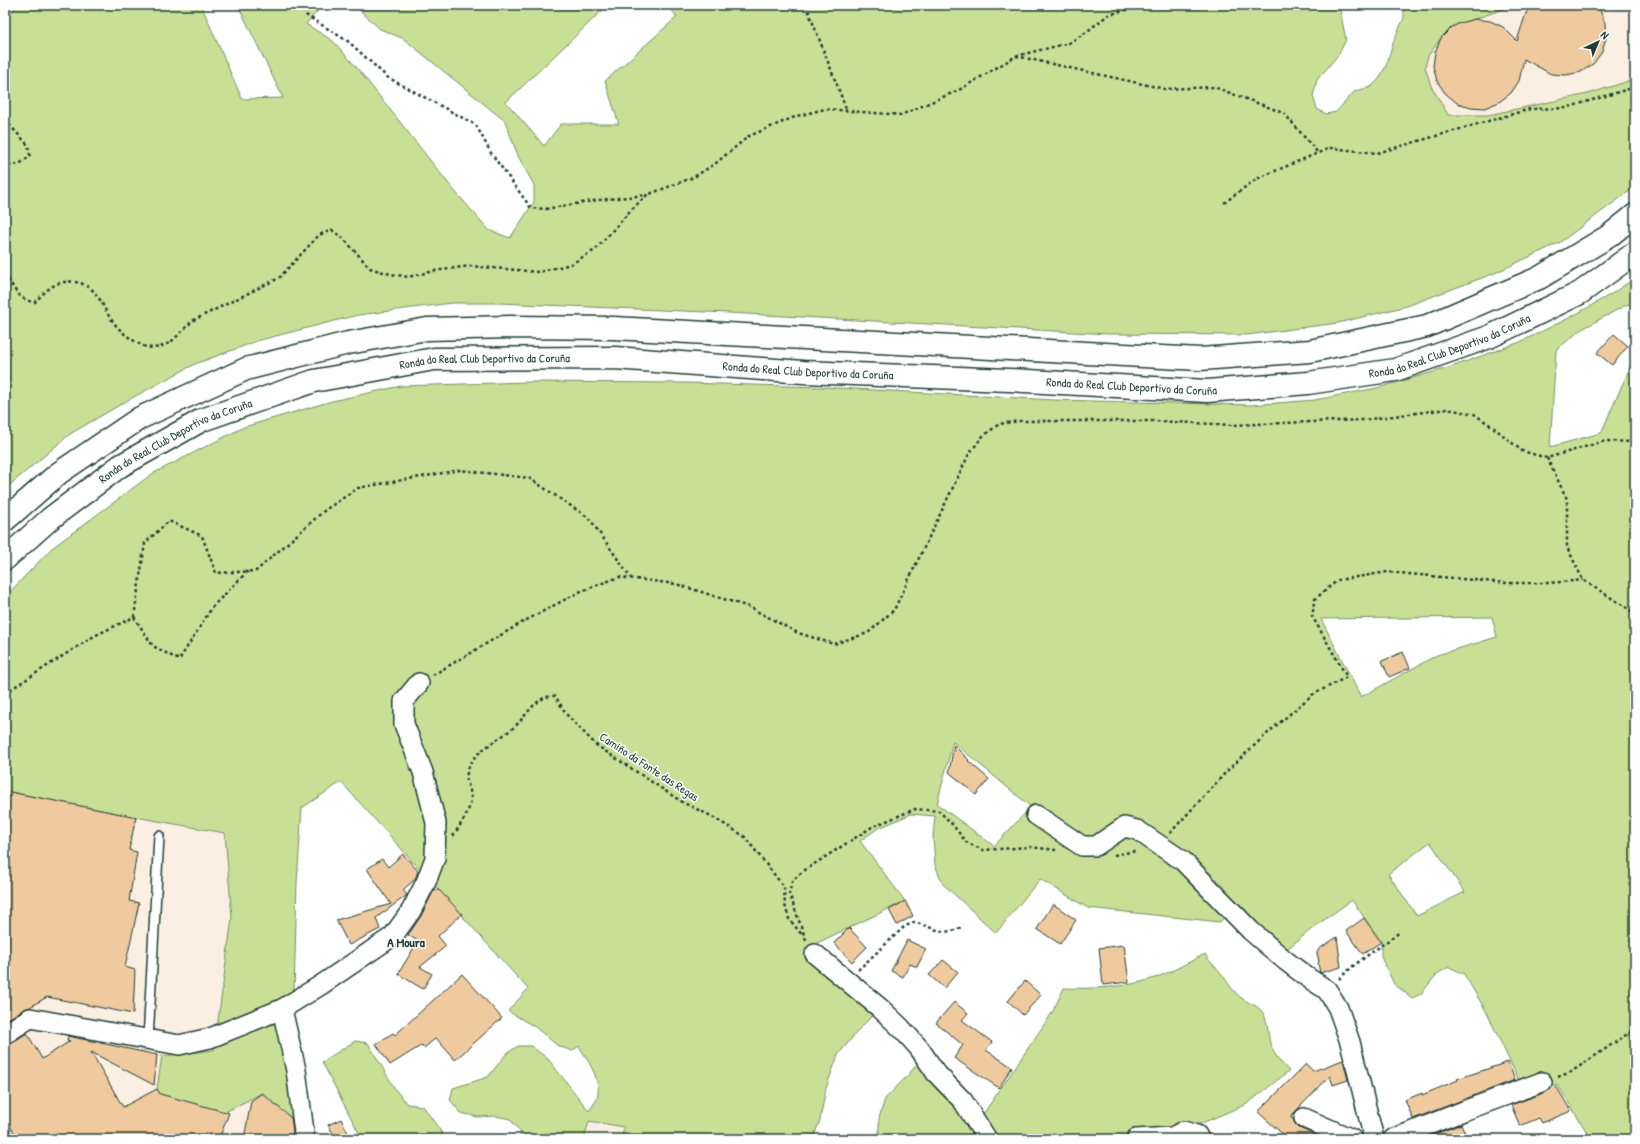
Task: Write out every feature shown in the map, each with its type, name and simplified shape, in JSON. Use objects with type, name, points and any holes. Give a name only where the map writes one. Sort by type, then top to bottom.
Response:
[{"type":"highway","points":[[5,520],[59,473],[140,418],[246,369],[348,343],[427,329],[510,327],[613,328],[1200,359],[1310,351],[1427,326],[1539,278],[1609,236],[1635,215]]},
{"type":"highway","name":"Ronda do Real Club Deportivo da Coruña","points":[[5,559],[51,518],[120,466],[202,420],[314,381],[434,359],[615,358],[803,372],[1009,380],[1206,392],[1308,383],[1394,370],[1489,337],[1580,293],[1635,253]]},
{"type":"street","points":[[5,1034],[30,1018],[179,1046],[210,1038],[282,1009],[322,985],[393,936],[411,911],[426,882],[435,858],[436,823],[423,772],[404,724],[404,701],[419,683]]},
{"type":"street","points":[[1036,815],[1082,846],[1096,846],[1124,827],[1137,830],[1182,862],[1251,931],[1286,962],[1327,990],[1338,1008],[1350,1042],[1374,1139]]},
{"type":"street","points":[[810,947],[847,982],[880,1008],[901,1028],[919,1048],[936,1073],[963,1102],[987,1139]]},
{"type":"street","points":[[282,1009],[296,1070],[304,1132],[302,1139]]},
{"type":"street","points":[[1393,1139],[1542,1082]]},
{"type":"street","points":[[1304,1118],[1352,1139]]},
{"type":"street","points":[[1136,1139],[1172,1138],[1184,1131],[1197,1135],[1199,1139]]},
{"type":"lane","points":[[148,1040],[159,836]]},
{"type":"path","points":[[299,5],[306,15],[348,42],[387,77],[476,125],[491,153],[531,208],[546,209],[599,200],[648,195],[694,177],[716,163],[749,136],[797,116],[825,109],[901,115],[959,90],[1016,56],[1070,43],[1108,15],[1144,5]]},
{"type":"path","points":[[806,5],[847,111]]},
{"type":"path","points":[[1628,5],[1635,8]]},
{"type":"path","points":[[1016,56],[1165,89],[1214,87],[1284,113],[1318,153]]},
{"type":"path","points":[[1224,203],[1256,179],[1330,148],[1376,153],[1530,109],[1566,108],[1635,87]]},
{"type":"path","points":[[5,120],[28,145],[30,155],[24,162],[10,166],[5,165]]},
{"type":"path","points":[[5,274],[19,296],[28,302],[35,302],[54,285],[68,281],[83,283],[94,291],[104,304],[109,317],[120,330],[143,346],[158,348],[172,342],[184,328],[194,320],[279,278],[319,235],[332,230],[343,238],[370,268],[386,273],[408,277],[434,271],[470,266],[539,272],[571,264],[595,250],[648,195]]},
{"type":"path","points":[[419,683],[523,622],[579,592],[618,577],[676,584],[749,607],[798,633],[834,644],[868,633],[894,610],[969,454],[982,437],[999,424],[1019,420],[1156,421],[1232,425],[1363,420],[1447,409],[1474,414],[1493,427],[1522,451],[1546,458],[1605,441],[1635,442]]},
{"type":"path","points":[[1546,458],[1567,499],[1567,547],[1583,580],[1635,613]]},
{"type":"path","points":[[249,571],[213,606],[179,660],[153,646],[134,616],[145,543],[169,522],[202,536],[216,573],[249,571],[256,571],[330,506],[358,488],[460,470],[529,478],[589,518],[631,579]]},
{"type":"path","points":[[1112,856],[1160,846],[1178,823],[1228,770],[1270,731],[1312,695],[1347,677],[1312,616],[1315,599],[1338,580],[1388,572],[1506,583],[1549,584],[1583,580]]},
{"type":"path","points":[[5,693],[94,636],[134,616]]},
{"type":"path","name":"Camiño da Fonte das Regas","points":[[435,858],[452,838],[468,810],[471,798],[466,774],[474,758],[501,736],[513,729],[534,705],[548,696],[555,696],[567,715],[596,745],[682,802],[709,815],[744,836],[784,886],[784,905],[789,919],[810,947]]},
{"type":"path","points":[[810,947],[789,892],[792,882],[798,875],[811,866],[872,827],[915,809],[938,811],[952,824],[966,842],[984,850],[1030,847],[1062,851]]},
{"type":"path","points":[[847,982],[904,927],[914,922],[938,931],[949,932],[957,930],[963,926]]},
{"type":"path","points":[[1327,990],[1354,966],[1400,932]]},
{"type":"path","points":[[1542,1082],[1571,1072],[1635,1029]]},
{"type":"shaded area","points":[[1515,5],[1600,5],[1610,11],[1620,5],[1635,13],[1635,79],[1588,94],[1488,115],[1448,115],[1431,86],[1425,67],[1428,56],[1441,38],[1452,27]]},
{"type":"shaded area","points":[[5,791],[225,833],[232,918],[214,1050],[162,1056],[225,1112],[262,1093],[297,1123],[293,1139],[5,1139]]},
{"type":"shaded area","points":[[588,1121],[624,1127],[621,1139],[584,1139]]},
{"type":"green space","points":[[17,5],[201,5],[242,99],[283,98],[238,5],[323,5],[306,24],[333,41],[358,69],[452,188],[489,230],[510,238],[534,202],[534,185],[518,156],[505,121],[404,39],[380,29],[354,5],[608,5],[506,102],[544,146],[561,124],[619,124],[605,81],[677,17],[668,5],[1275,5],[1278,9],[1284,8],[1287,5],[1339,5],[1346,40],[1338,55],[1317,80],[1313,96],[1317,109],[1326,114],[1336,112],[1355,91],[1371,87],[1379,79],[1386,66],[1394,40],[1404,18],[1404,5],[1515,5],[1452,27],[1441,38],[1428,56],[1425,67],[1431,86],[1448,115],[1488,115],[1588,94],[1635,79],[1635,187],[1559,243],[1495,273],[1407,306],[1338,323],[1247,335],[1109,334],[729,313],[499,303],[452,303],[358,315],[260,340],[195,364],[130,399],[70,434],[5,489],[5,22]]},
{"type":"green space","points":[[1635,278],[1635,308],[1628,304],[1582,329],[1556,350],[1550,447],[1601,433],[1635,356],[1635,1139],[1591,1139],[1557,1084],[1528,1096],[1521,1085],[1486,1011],[1464,974],[1449,967],[1437,974],[1421,994],[1412,998],[1394,984],[1381,957],[1381,942],[1352,900],[1283,952],[1227,914],[1220,922],[1088,908],[1040,879],[996,933],[943,884],[935,865],[933,835],[935,816],[911,814],[877,829],[860,841],[905,901],[813,945],[814,949],[984,1113],[1052,1013],[1064,988],[1102,988],[1141,982],[1166,974],[1205,954],[1239,997],[1261,1010],[1266,1021],[1272,1049],[1278,1059],[1289,1071],[1247,1104],[1168,1139],[879,1139],[879,1118],[885,1099],[909,1074],[919,1061],[875,1013],[861,1027],[838,1055],[826,1088],[820,1120],[813,1139],[621,1139],[624,1127],[589,1121],[584,1139],[519,1139],[521,1133],[510,1119],[496,1116],[478,1117],[461,1113],[450,1100],[453,1088],[488,1077],[507,1053],[518,1046],[531,1046],[548,1059],[589,1111],[596,1101],[598,1094],[597,1080],[594,1072],[579,1046],[572,1051],[558,1046],[535,1027],[508,1011],[528,989],[341,782],[302,808],[297,882],[294,994],[280,1003],[310,1131],[318,1139],[293,1139],[297,1123],[262,1093],[225,1112],[167,1110],[157,1089],[162,1056],[214,1050],[232,918],[225,833],[5,791],[5,597],[52,548],[152,474],[244,427],[332,401],[401,386],[528,382],[687,383],[819,387],[1054,400],[1251,405],[1315,400],[1377,388],[1451,367],[1520,342],[1573,316],[1613,293]],"holes":[[[1492,617],[1497,637],[1437,655],[1361,697],[1321,619]],[[953,742],[1031,807],[994,846],[937,804]],[[1430,842],[1465,892],[1417,916],[1388,874]]]},
{"type":"green space","points":[[355,1041],[368,1043],[395,1089],[407,1104],[423,1106],[446,1139],[362,1139],[322,1062]]},
{"type":"building","points":[[1532,5],[1595,5],[1600,10],[1605,23],[1606,38],[1602,52],[1593,64],[1581,72],[1566,75],[1551,74],[1524,59],[1519,81],[1511,93],[1499,102],[1485,108],[1471,107],[1457,103],[1445,93],[1437,81],[1433,66],[1435,52],[1441,38],[1452,27],[1475,19],[1490,21],[1503,27],[1517,41],[1526,13]]},
{"type":"building","points":[[1614,334],[1628,346],[1612,365],[1597,353]]},
{"type":"building","points":[[1403,652],[1410,668],[1389,677],[1382,661]]},
{"type":"building","points":[[954,745],[969,760],[968,761],[989,779],[976,795],[949,772]]},
{"type":"building","points":[[5,791],[136,817],[129,850],[137,852],[129,901],[139,903],[125,967],[135,970],[133,1014],[47,997],[5,1021]]},
{"type":"building","points":[[403,854],[418,871],[415,879],[403,890],[407,895],[376,918],[380,929],[349,945],[336,920],[391,904],[367,869],[382,859],[388,867]]},
{"type":"building","points":[[434,890],[439,890],[462,914],[438,936],[446,946],[420,967],[432,974],[423,989],[398,974],[418,941],[408,935],[421,916]]},
{"type":"building","points":[[905,901],[913,916],[897,925],[889,910]]},
{"type":"building","points":[[1053,904],[1076,920],[1060,944],[1037,929]]},
{"type":"building","points":[[1364,918],[1381,942],[1363,954],[1346,931]]},
{"type":"building","points":[[849,928],[867,947],[852,962],[834,943]]},
{"type":"building","points":[[1337,937],[1341,967],[1320,973],[1317,953],[1319,949]]},
{"type":"building","points":[[907,940],[926,949],[917,967],[910,964],[903,977],[891,971]]},
{"type":"building","points":[[1124,945],[1129,982],[1103,985],[1099,948]]},
{"type":"building","points":[[943,960],[958,972],[944,988],[929,975]]},
{"type":"building","points":[[462,974],[502,1018],[455,1060],[436,1038],[424,1048],[422,1045],[390,1065],[376,1044],[393,1033],[395,1035]]},
{"type":"building","points":[[1025,981],[1041,995],[1023,1015],[1008,1001]]},
{"type":"building","points":[[954,1002],[968,1013],[962,1020],[992,1042],[986,1050],[1012,1067],[999,1088],[954,1058],[963,1045],[936,1023]]},
{"type":"building","points":[[27,1033],[42,1059],[70,1041],[67,1040],[68,1036],[157,1055],[154,1085],[91,1052],[123,1107],[157,1089],[160,1094],[229,1113],[219,1139],[18,1139],[5,1117],[5,1045]]},
{"type":"building","points":[[1343,1060],[1348,1080],[1333,1085],[1330,1076],[1290,1117],[1299,1128],[1325,1139],[1288,1139],[1258,1112],[1306,1064],[1313,1071]]},
{"type":"building","points":[[1508,1062],[1515,1080],[1413,1119],[1405,1100],[1422,1093],[1422,1095],[1458,1080],[1457,1079]]},
{"type":"building","points":[[1556,1086],[1571,1111],[1542,1123],[1539,1118],[1520,1126],[1511,1105],[1546,1092]]},
{"type":"building","points":[[262,1093],[291,1118],[293,1131],[291,1139],[244,1139],[251,1101]]},
{"type":"building","points":[[341,1119],[351,1139],[336,1139],[328,1125]]},
{"type":"building","points":[[1461,1124],[1468,1139],[1423,1139]]},
{"type":"district","name":"A Moura","points":[[406,942]]}]
